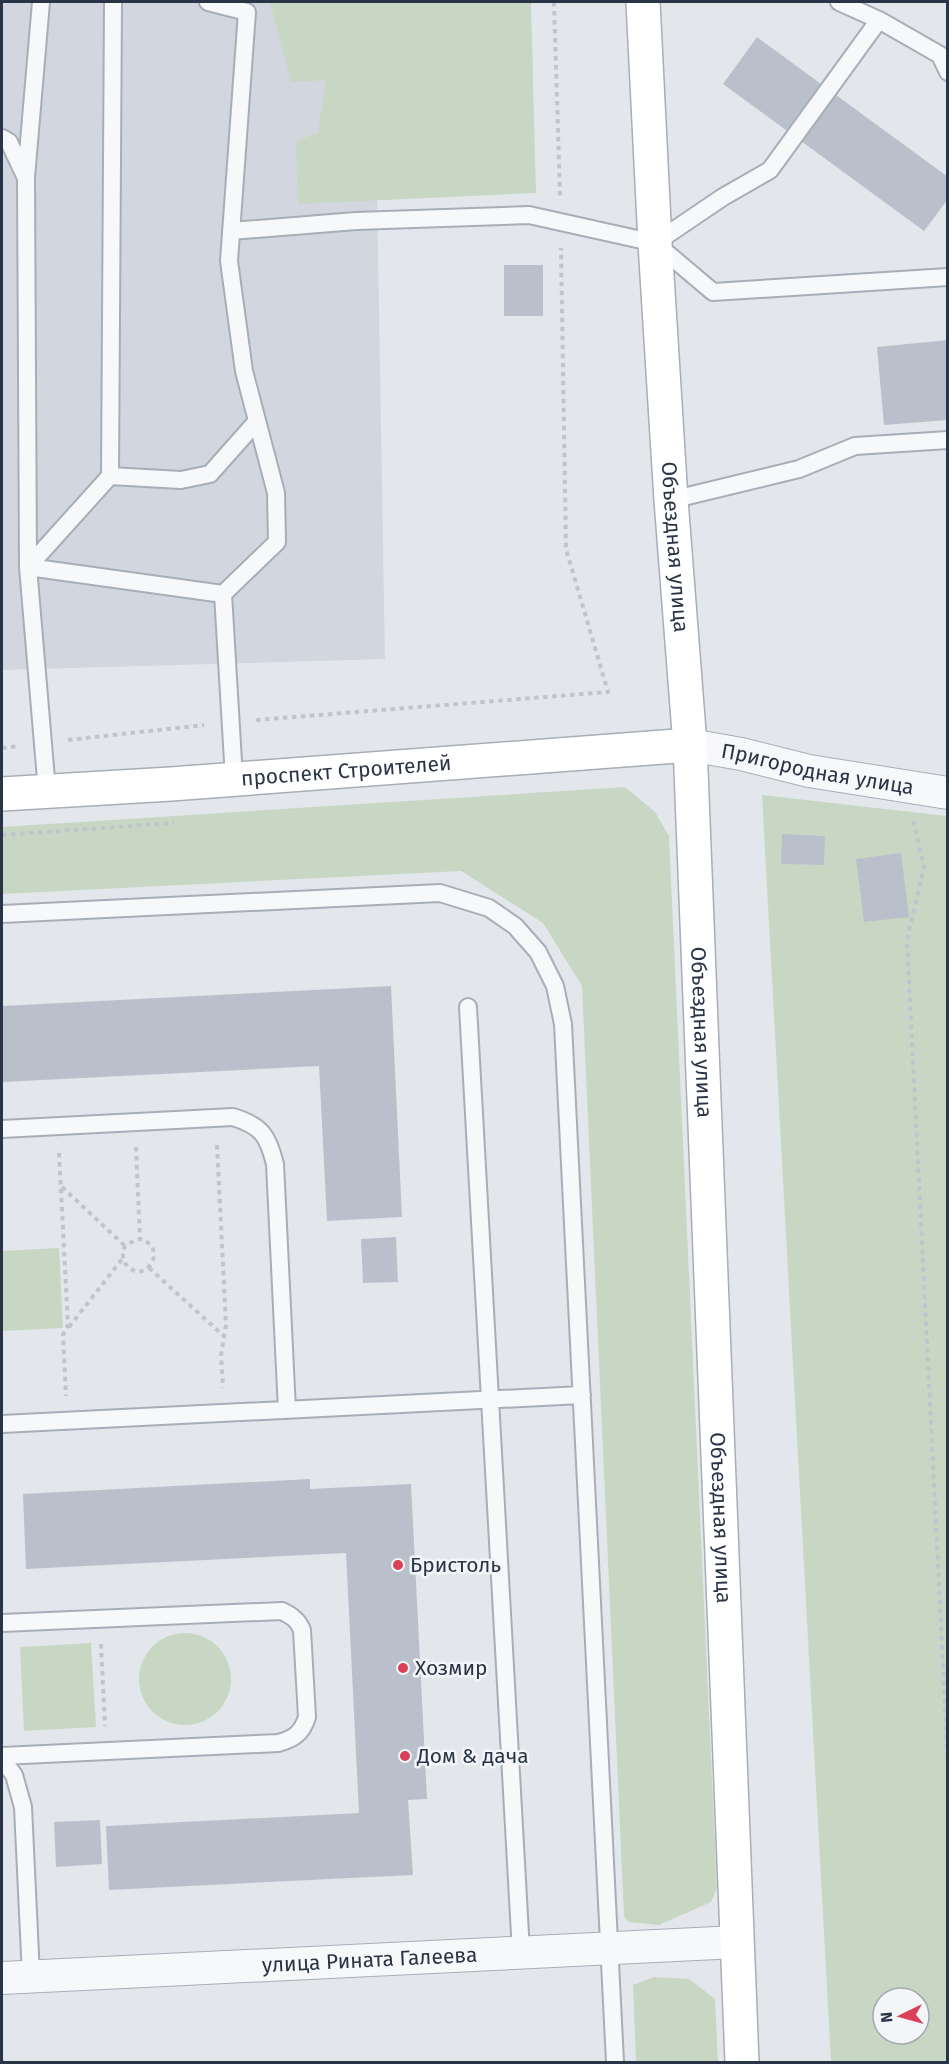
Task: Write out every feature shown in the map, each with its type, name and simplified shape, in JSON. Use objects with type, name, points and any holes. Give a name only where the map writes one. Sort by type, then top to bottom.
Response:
[{"type":"main road","name":"Объездная улица","points":[[643,2],[671,500],[690,745],[742,2062]]},
{"type":"main road","name":"проспект Строителей","points":[[2,795],[690,745]]},
{"type":"street","name":"Пригородная улица","points":[[690,745],[741,754],[809,771],[948,793]]},
{"type":"street","name":"улица Рината Галеева","points":[[16,1977],[736,1942]]},
{"type":"lane","points":[[41,2],[26,178],[28,567],[47,791]]},
{"type":"lane","points":[[28,567],[110,476],[113,2]]},
{"type":"lane","points":[[208,2],[247,12],[229,261],[244,371],[276,493],[277,542],[223,594],[234,778]]},
{"type":"lane","points":[[839,2],[879,20],[940,55],[948,72]]},
{"type":"lane","points":[[655,243],[723,197],[770,170],[879,20]]},
{"type":"lane","points":[[2,138],[9,142],[26,178]]},
{"type":"lane","points":[[231,231],[356,221],[529,215],[655,243],[713,292],[948,277]]},
{"type":"lane","points":[[110,476],[181,480],[210,474],[257,421]]},
{"type":"lane","points":[[671,500],[799,469],[855,446],[948,440]]},
{"type":"lane","points":[[28,567],[223,594]]},
{"type":"lane","points":[[2,914],[440,893],[489,908],[515,926],[538,952],[555,986],[563,1024],[615,2062]]},
{"type":"lane","points":[[468,1007],[521,1952]]},
{"type":"lane","points":[[2,1129],[233,1117],[250,1122],[260,1130],[270,1144],[275,1164],[287,1410]]},
{"type":"lane","points":[[2,1424],[582,1395]]},
{"type":"lane","points":[[2,1623],[282,1611],[299,1622],[302,1630],[307,1717],[304,1728],[298,1734],[290,1740],[278,1743],[2,1758]]},
{"type":"lane","points":[[2,1758],[14,1775],[23,1807],[16,1977]]},
{"type":"path","points":[[2,748],[166,728],[608,692],[566,549],[554,2]]},
{"type":"path","points":[[904,786],[924,867],[907,940],[948,1767]]},
{"type":"path","points":[[2,836],[174,823]]},
{"type":"path","points":[[216,1118],[226,1325],[221,1355],[224,1413]]},
{"type":"path","points":[[134,1122],[140,1239]]},
{"type":"path","points":[[57,1126],[68,1325],[63,1336],[67,1421]]},
{"type":"path","points":[[61,1186],[125,1246]]},
{"type":"path","points":[[135,1239],[140,1239],[146,1240],[154,1250],[154,1263],[149,1268],[137,1272],[125,1265],[123,1258],[125,1246],[135,1239]]},
{"type":"path","points":[[66,1330],[123,1258]]},
{"type":"path","points":[[149,1268],[225,1337]]},
{"type":"path","points":[[100,1618],[106,1751]]},
{"type":"shaded area","points":[[2,2],[309,2],[374,21],[385,659],[2,670]]},
{"type":"green space","points":[[270,2],[531,2],[536,193],[298,204],[296,141],[318,133],[326,80],[291,82]]},
{"type":"green space","points":[[625,787],[655,812],[669,836],[717,1888],[711,1902],[659,1925],[628,1922],[624,1916],[582,986],[543,923],[461,871],[2,894],[2,827]]},
{"type":"green space","points":[[762,795],[947,816],[947,2062],[831,2062]]},
{"type":"green space","points":[[59,1248],[63,1328],[2,1331],[2,1251]]},
{"type":"green space","points":[[185,1633],[211,1641],[223,1653],[231,1679],[223,1705],[211,1717],[185,1725],[159,1717],[147,1705],[139,1679],[147,1653],[159,1641]]},
{"type":"green space","points":[[91,1643],[96,1727],[24,1731],[20,1647]]},
{"type":"green space","points":[[654,1977],[689,1979],[715,1999],[718,2062],[636,2062],[633,1985]]},
{"type":"building","points":[[757,37],[948,177],[948,199],[924,231],[723,84]]},
{"type":"building","points":[[504,265],[543,265],[543,316],[504,316]]},
{"type":"building","points":[[948,340],[948,420],[884,425],[877,347]]},
{"type":"building","points":[[782,834],[825,836],[824,865],[781,864]]},
{"type":"building","points":[[901,853],[909,917],[864,922],[856,859]]},
{"type":"building","points":[[391,986],[402,1217],[327,1221],[319,1066],[2,1082],[2,1006]]},
{"type":"building","points":[[396,1237],[398,1282],[363,1283],[361,1239]]},
{"type":"building","points":[[310,1479],[310,1489],[411,1484],[427,1799],[408,1800],[413,1875],[109,1890],[106,1826],[359,1813],[346,1553],[26,1569],[23,1494]]},
{"type":"building","points":[[100,1820],[102,1864],[56,1867],[54,1822]]},
{"type":"place","name":"Бристоль","points":[[398,1565]]},
{"type":"place","name":"Хозмир","points":[[403,1668]]},
{"type":"place","name":"Дом & дача","points":[[405,1756]]}]
